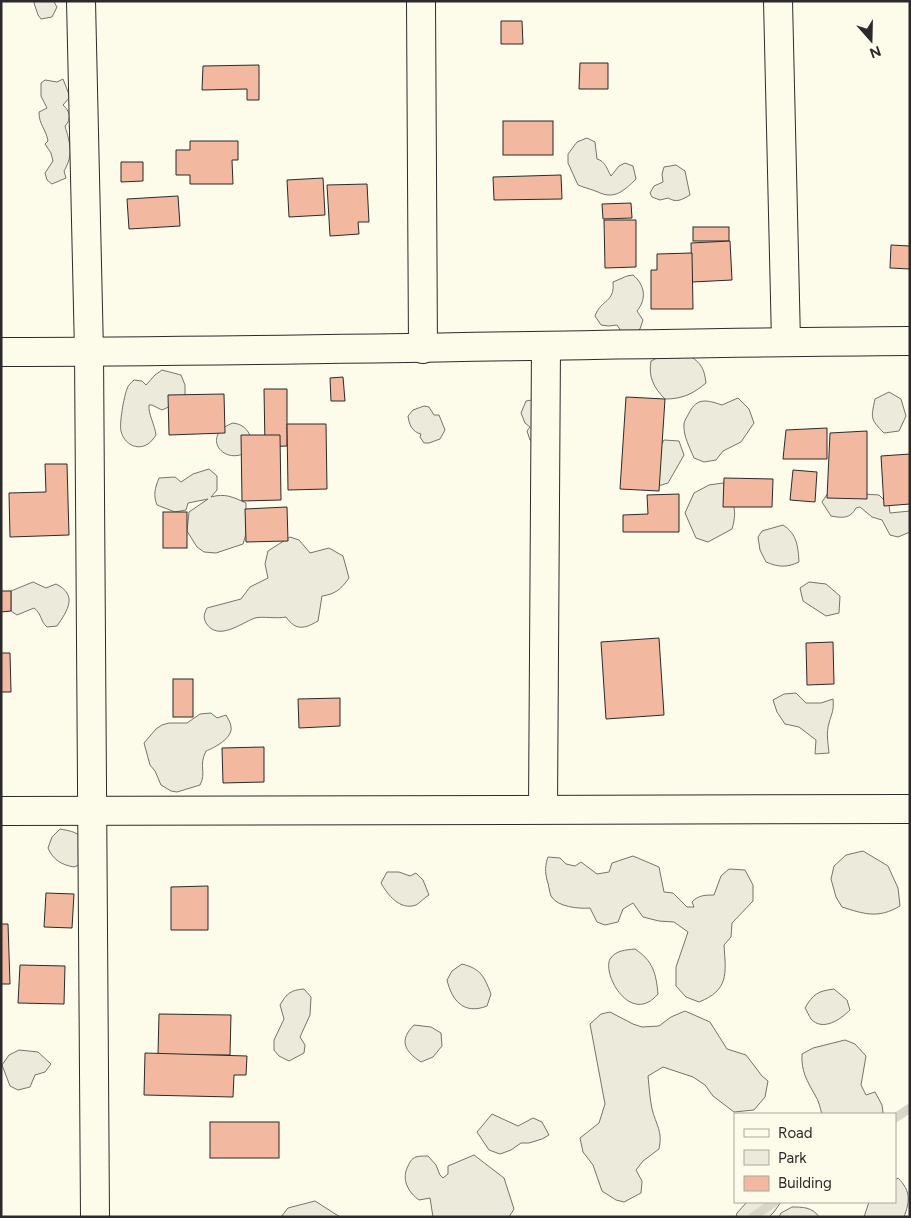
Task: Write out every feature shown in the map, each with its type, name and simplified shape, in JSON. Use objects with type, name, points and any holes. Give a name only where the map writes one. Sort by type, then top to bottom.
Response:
[{"type":"street","points":[[81,1],[89,352],[94,1217]]},
{"type":"street","points":[[421,1],[423,349]]},
{"type":"street","points":[[778,1],[786,342]]},
{"type":"street","points":[[1,352],[423,349],[910,341]]},
{"type":"street","points":[[543,809],[546,346]]},
{"type":"street","points":[[1,810],[910,809]]},
{"type":"green space","points":[[35,1],[55,1],[57,7],[52,17],[41,19],[34,3]]},
{"type":"green space","points":[[63,79],[70,97],[63,105],[69,115],[69,121],[65,126],[70,144],[70,154],[64,171],[66,178],[52,184],[47,180],[45,173],[53,161],[51,153],[45,144],[48,141],[39,116],[39,112],[47,108],[41,96],[41,83],[45,80],[57,82]]},
{"type":"green space","points":[[587,138],[595,142],[597,159],[604,163],[611,176],[619,166],[625,163],[633,166],[636,179],[614,195],[604,194],[578,185],[568,163],[568,154],[577,142]]},
{"type":"green space","points":[[676,165],[685,171],[690,195],[677,201],[668,198],[660,200],[652,197],[650,193],[654,186],[663,182],[662,174],[664,167]]},
{"type":"green space","points":[[633,275],[640,283],[643,292],[642,302],[637,311],[643,320],[640,329],[630,335],[621,331],[617,325],[601,325],[595,316],[601,306],[610,298],[613,282]]},
{"type":"green space","points":[[685,353],[700,365],[704,372],[706,383],[687,395],[665,399],[658,391],[651,377],[651,361],[661,356]]},
{"type":"green space","points":[[162,370],[181,375],[185,385],[185,395],[173,405],[162,410],[149,405],[156,435],[144,446],[132,445],[125,440],[121,431],[121,417],[127,388],[134,380],[142,381],[146,385]]},
{"type":"green space","points":[[889,392],[901,399],[906,416],[899,431],[884,433],[874,421],[873,410],[875,399]]},
{"type":"green space","points":[[738,398],[749,409],[754,423],[741,442],[723,451],[716,460],[704,462],[694,458],[687,442],[684,428],[684,422],[692,408],[695,404],[703,401],[722,405]]},
{"type":"green space","points":[[532,400],[538,442],[530,440],[527,431],[530,427],[525,423],[521,413],[526,401]]},
{"type":"green space","points":[[424,406],[429,407],[434,415],[439,415],[445,430],[440,439],[429,443],[424,443],[420,437],[421,434],[413,430],[408,416],[413,410]]},
{"type":"green space","points":[[233,423],[239,424],[244,428],[251,438],[243,454],[235,456],[222,451],[216,440],[218,434],[224,428]]},
{"type":"green space","points":[[664,440],[679,441],[684,455],[668,483],[658,486],[658,451]]},
{"type":"green space","points":[[209,469],[217,476],[217,490],[211,497],[229,496],[246,503],[246,534],[243,544],[216,553],[204,552],[197,547],[187,531],[189,512],[208,499],[188,503],[186,510],[175,512],[157,505],[155,498],[159,478],[175,477],[181,482],[193,474]]},
{"type":"green space","points":[[723,483],[734,505],[735,516],[732,529],[708,542],[696,538],[685,513],[694,493],[709,485]]},
{"type":"green space","points":[[832,487],[862,494],[879,495],[889,505],[890,513],[910,511],[910,532],[898,537],[890,535],[882,520],[872,517],[860,507],[845,517],[831,516],[822,502]]},
{"type":"green space","points":[[783,525],[794,536],[799,562],[782,566],[766,562],[760,550],[758,537],[762,531]]},
{"type":"green space","points":[[290,537],[299,540],[310,553],[329,548],[343,556],[349,578],[338,590],[322,596],[318,621],[308,626],[297,627],[286,617],[258,617],[230,630],[217,631],[211,628],[204,619],[207,608],[241,599],[250,587],[268,578],[265,564],[268,551]]},
{"type":"green space","points":[[33,582],[46,588],[56,584],[67,593],[69,603],[65,614],[57,626],[47,627],[34,608],[17,615],[11,611],[11,591]]},
{"type":"green space","points":[[809,582],[826,584],[840,596],[839,613],[826,616],[803,601],[800,588]]},
{"type":"green space","points":[[796,693],[806,703],[821,703],[833,699],[833,709],[827,738],[829,753],[815,754],[816,740],[799,727],[785,724],[777,712],[773,700],[784,694]]},
{"type":"green space","points":[[211,713],[217,718],[226,715],[231,731],[226,739],[214,748],[206,751],[200,785],[177,792],[161,785],[150,765],[144,743],[162,725],[187,723],[200,714]]},
{"type":"green space","points":[[60,829],[76,833],[84,842],[87,854],[79,865],[74,867],[66,865],[55,859],[50,852],[48,848],[52,837]]},
{"type":"green space","points":[[863,851],[888,866],[898,888],[900,906],[878,914],[857,912],[842,907],[836,897],[831,879],[834,866],[846,855]]},
{"type":"green space","points":[[633,856],[659,867],[664,892],[673,893],[687,907],[694,907],[692,902],[699,897],[714,895],[721,876],[729,869],[745,870],[753,885],[753,901],[732,923],[731,937],[724,945],[724,980],[716,992],[699,1002],[686,997],[676,986],[676,967],[688,932],[674,922],[643,917],[633,903],[623,909],[618,922],[605,925],[597,922],[590,908],[574,908],[563,905],[551,896],[546,877],[548,857],[560,858],[566,864],[575,866],[581,862],[597,874],[609,872],[612,863]]},
{"type":"green space","points":[[387,872],[399,872],[410,876],[416,873],[423,880],[429,895],[416,905],[405,906],[399,904],[390,896],[381,883]]},
{"type":"green space","points":[[635,949],[650,963],[656,980],[658,994],[648,1002],[638,1004],[629,1001],[621,994],[610,976],[609,966],[610,959],[615,954]]},
{"type":"green space","points":[[462,964],[474,968],[484,978],[491,994],[487,1006],[472,1009],[466,1007],[460,1004],[452,994],[447,980],[452,971]]},
{"type":"green space","points":[[304,989],[311,997],[310,1015],[300,1037],[305,1045],[304,1053],[289,1061],[279,1056],[274,1050],[274,1040],[284,1019],[280,1005],[290,993]]},
{"type":"green space","points":[[834,989],[847,1000],[850,1010],[832,1023],[816,1023],[811,1019],[805,1008],[816,994]]},
{"type":"green space","points":[[685,1011],[710,1022],[727,1049],[746,1055],[768,1081],[765,1097],[754,1110],[734,1112],[713,1096],[705,1085],[693,1077],[663,1067],[648,1076],[652,1109],[660,1133],[659,1149],[643,1161],[636,1170],[642,1181],[641,1193],[624,1202],[616,1200],[602,1191],[593,1165],[583,1152],[580,1138],[599,1123],[605,1104],[590,1024],[601,1014],[610,1012],[642,1027],[659,1026],[671,1017]]},
{"type":"green space","points":[[414,1025],[431,1027],[441,1033],[442,1046],[433,1057],[421,1062],[407,1049],[405,1040],[409,1030]]},
{"type":"green space","points":[[845,1040],[855,1044],[866,1056],[861,1085],[866,1095],[875,1092],[882,1105],[883,1113],[822,1113],[818,1100],[809,1085],[802,1066],[802,1054],[813,1048]]},
{"type":"green space","points":[[19,1050],[38,1052],[51,1064],[45,1072],[35,1075],[30,1087],[18,1090],[10,1086],[2,1065],[9,1055]]},
{"type":"green space","points":[[492,1114],[518,1126],[533,1118],[542,1122],[549,1135],[529,1143],[521,1143],[511,1150],[500,1154],[489,1150],[477,1132]]},
{"type":"green space","points":[[474,1155],[504,1178],[514,1209],[509,1217],[433,1217],[430,1198],[419,1200],[407,1185],[405,1176],[410,1162],[416,1157],[428,1156],[436,1165],[443,1178],[448,1174],[448,1166]]},
{"type":"green space","points":[[898,1178],[905,1187],[908,1196],[904,1217],[864,1217],[869,1203],[896,1203],[896,1179]]},
{"type":"green space","points":[[315,1201],[340,1217],[281,1217],[288,1208]]},
{"type":"green space","points":[[746,1203],[780,1203],[769,1217],[736,1217],[737,1213]]},
{"type":"green space","points":[[792,1207],[810,1209],[819,1217],[779,1217],[781,1213]]},
{"type":"building","points":[[501,21],[522,21],[523,44],[501,44]]},
{"type":"building","points":[[580,63],[608,63],[608,89],[579,89]]},
{"type":"building","points":[[259,65],[259,100],[247,100],[247,89],[202,90],[203,66]]},
{"type":"building","points":[[503,121],[553,121],[553,155],[503,155]]},
{"type":"building","points":[[190,141],[238,141],[238,160],[232,160],[233,184],[190,184],[190,175],[176,175],[176,150],[190,150]]},
{"type":"building","points":[[121,162],[143,162],[143,181],[121,182]]},
{"type":"building","points":[[561,175],[562,199],[494,200],[493,177]]},
{"type":"building","points":[[323,178],[325,215],[289,217],[287,180]]},
{"type":"building","points":[[367,184],[369,222],[358,222],[359,234],[330,236],[327,185]]},
{"type":"building","points":[[178,196],[180,226],[129,229],[127,199]]},
{"type":"building","points":[[631,203],[632,218],[603,219],[602,204]]},
{"type":"building","points":[[604,220],[636,220],[636,267],[605,268]]},
{"type":"building","points":[[693,227],[729,227],[729,241],[693,241]]},
{"type":"building","points":[[730,241],[732,280],[692,282],[691,243]]},
{"type":"building","points":[[891,245],[910,246],[910,269],[890,268]]},
{"type":"building","points":[[692,253],[693,309],[651,309],[651,270],[657,270],[657,254]]},
{"type":"building","points":[[343,377],[345,401],[331,401],[330,378]]},
{"type":"building","points":[[264,389],[287,389],[287,446],[265,447]]},
{"type":"building","points":[[224,394],[225,433],[169,435],[168,395]]},
{"type":"building","points":[[626,397],[665,399],[659,491],[620,489]]},
{"type":"building","points":[[287,424],[326,424],[327,489],[288,490]]},
{"type":"building","points":[[827,428],[827,459],[783,459],[786,430]]},
{"type":"building","points":[[867,431],[867,499],[827,498],[830,433]]},
{"type":"building","points":[[241,435],[280,435],[281,500],[242,501]]},
{"type":"building","points":[[910,454],[910,504],[884,506],[881,456]]},
{"type":"building","points":[[45,464],[67,464],[69,535],[10,537],[9,493],[46,492]]},
{"type":"building","points":[[793,470],[817,472],[815,502],[790,500]]},
{"type":"building","points":[[724,478],[773,479],[772,507],[723,507]]},
{"type":"building","points":[[679,494],[679,532],[623,532],[623,515],[648,514],[647,495]]},
{"type":"building","points":[[287,507],[288,541],[246,542],[245,509]]},
{"type":"building","points":[[163,512],[187,512],[187,548],[163,548]]},
{"type":"building","points":[[1,591],[11,591],[11,611],[1,612]]},
{"type":"building","points":[[659,638],[664,715],[606,719],[601,642]]},
{"type":"building","points":[[833,642],[834,684],[807,685],[806,643]]},
{"type":"building","points":[[1,653],[10,653],[11,692],[1,692]]},
{"type":"building","points":[[173,679],[193,679],[193,717],[173,717]]},
{"type":"building","points":[[340,698],[340,726],[299,728],[298,699]]},
{"type":"building","points":[[264,747],[264,782],[223,783],[222,748]]},
{"type":"building","points":[[208,886],[208,930],[171,930],[171,887]]},
{"type":"building","points":[[46,893],[74,894],[72,928],[44,927]]},
{"type":"building","points":[[1,924],[8,924],[10,984],[1,984]]},
{"type":"building","points":[[20,965],[65,966],[64,1004],[18,1003]]},
{"type":"building","points":[[159,1014],[231,1015],[230,1055],[158,1055]]},
{"type":"building","points":[[145,1053],[247,1056],[246,1075],[234,1075],[233,1097],[144,1095]]},
{"type":"building","points":[[210,1122],[279,1122],[279,1158],[210,1158]]},
{"type":"waterway","points":[[896,1117],[910,1108]]},
{"type":"waterway","points":[[753,1217],[773,1203]]}]
